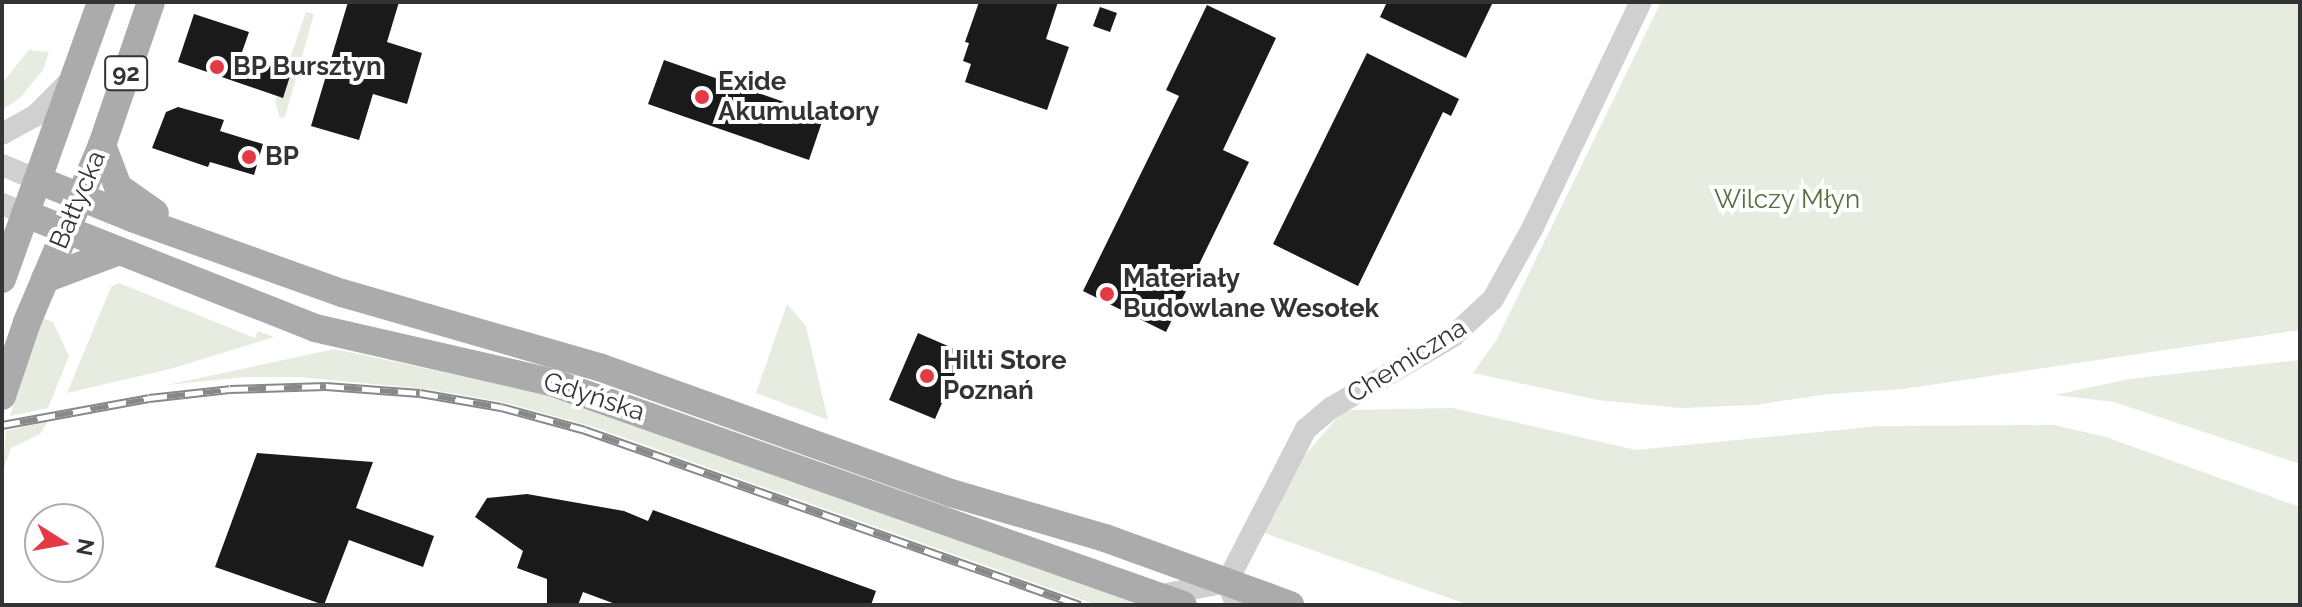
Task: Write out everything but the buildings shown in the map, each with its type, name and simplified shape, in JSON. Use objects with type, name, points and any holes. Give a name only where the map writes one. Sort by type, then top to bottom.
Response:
[{"type":"main road","name":"Bałtycka","points":[[2,279],[14,209],[38,180],[101,2]]},
{"type":"main road","name":"Bałtycka","points":[[2,396],[45,279],[102,145],[151,2]]},
{"type":"main road","name":"Gdyńska","points":[[102,145],[114,181],[128,196],[220,247]]},
{"type":"main road","name":"Gdyńska","points":[[38,180],[342,293],[599,367],[951,493],[1105,538],[1232,594],[1290,605]]},
{"type":"main road","name":"Gdyńska","points":[[14,209],[315,328],[508,371],[589,394],[1183,605]]},
{"type":"main road","points":[[45,279],[119,251]]},
{"type":"street","name":"Chemiczna","points":[[1232,594],[1306,429],[1331,408],[1453,336],[1493,299],[1533,227],[1641,2]]},
{"type":"street","points":[[2,134],[35,116],[77,72]]},
{"type":"street","name":"Gdyńska","points":[[2,165],[38,180]]},
{"type":"street","points":[[1156,596],[1232,594]]},
{"type":"green space","name":"Wilczy Młyn","points":[[1661,2],[2300,2],[2300,330],[1903,389],[1829,394],[1755,405],[1680,408],[1598,400],[1473,373],[1497,339]]},
{"type":"green space","points":[[306,12],[314,14],[285,117],[280,118],[275,102]]},
{"type":"green space","points":[[29,50],[49,52],[43,70],[20,98],[2,110],[2,83]]},
{"type":"green space","points":[[119,283],[255,338],[258,331],[274,337],[170,369],[67,393],[111,287]]},
{"type":"green space","points":[[787,304],[806,326],[828,420],[756,393]]},
{"type":"green space","points":[[42,318],[53,322],[69,356],[48,408],[10,416]]},
{"type":"green space","points":[[335,349],[549,395],[1143,605],[1097,605],[594,427],[503,402],[427,389],[297,377],[245,377],[167,385]]},
{"type":"green space","points":[[2300,360],[2300,464],[2114,402],[2055,395],[2129,379]]},
{"type":"green space","points":[[1453,408],[1636,450],[1879,426],[2054,425],[2106,437],[2300,507],[2300,605],[1469,605],[1261,532],[1298,463],[1344,410]]},
{"type":"green space","points":[[48,421],[40,434],[11,448],[2,473],[6,431]]},
{"type":"railway","points":[[2,425],[149,398],[230,389],[326,386],[420,393],[501,407],[585,430],[1080,605]]},
{"type":"place","name":"BP Bursztyn","points":[[217,67]]},
{"type":"place","name":"Exide Akumulatory","points":[[702,97]]},
{"type":"place","name":"BP","points":[[249,157]]},
{"type":"place","name":"Materiały Budowlane Wesołek","points":[[1107,294]]},
{"type":"place","name":"Hilti Store Poznań","points":[[927,376]]}]
